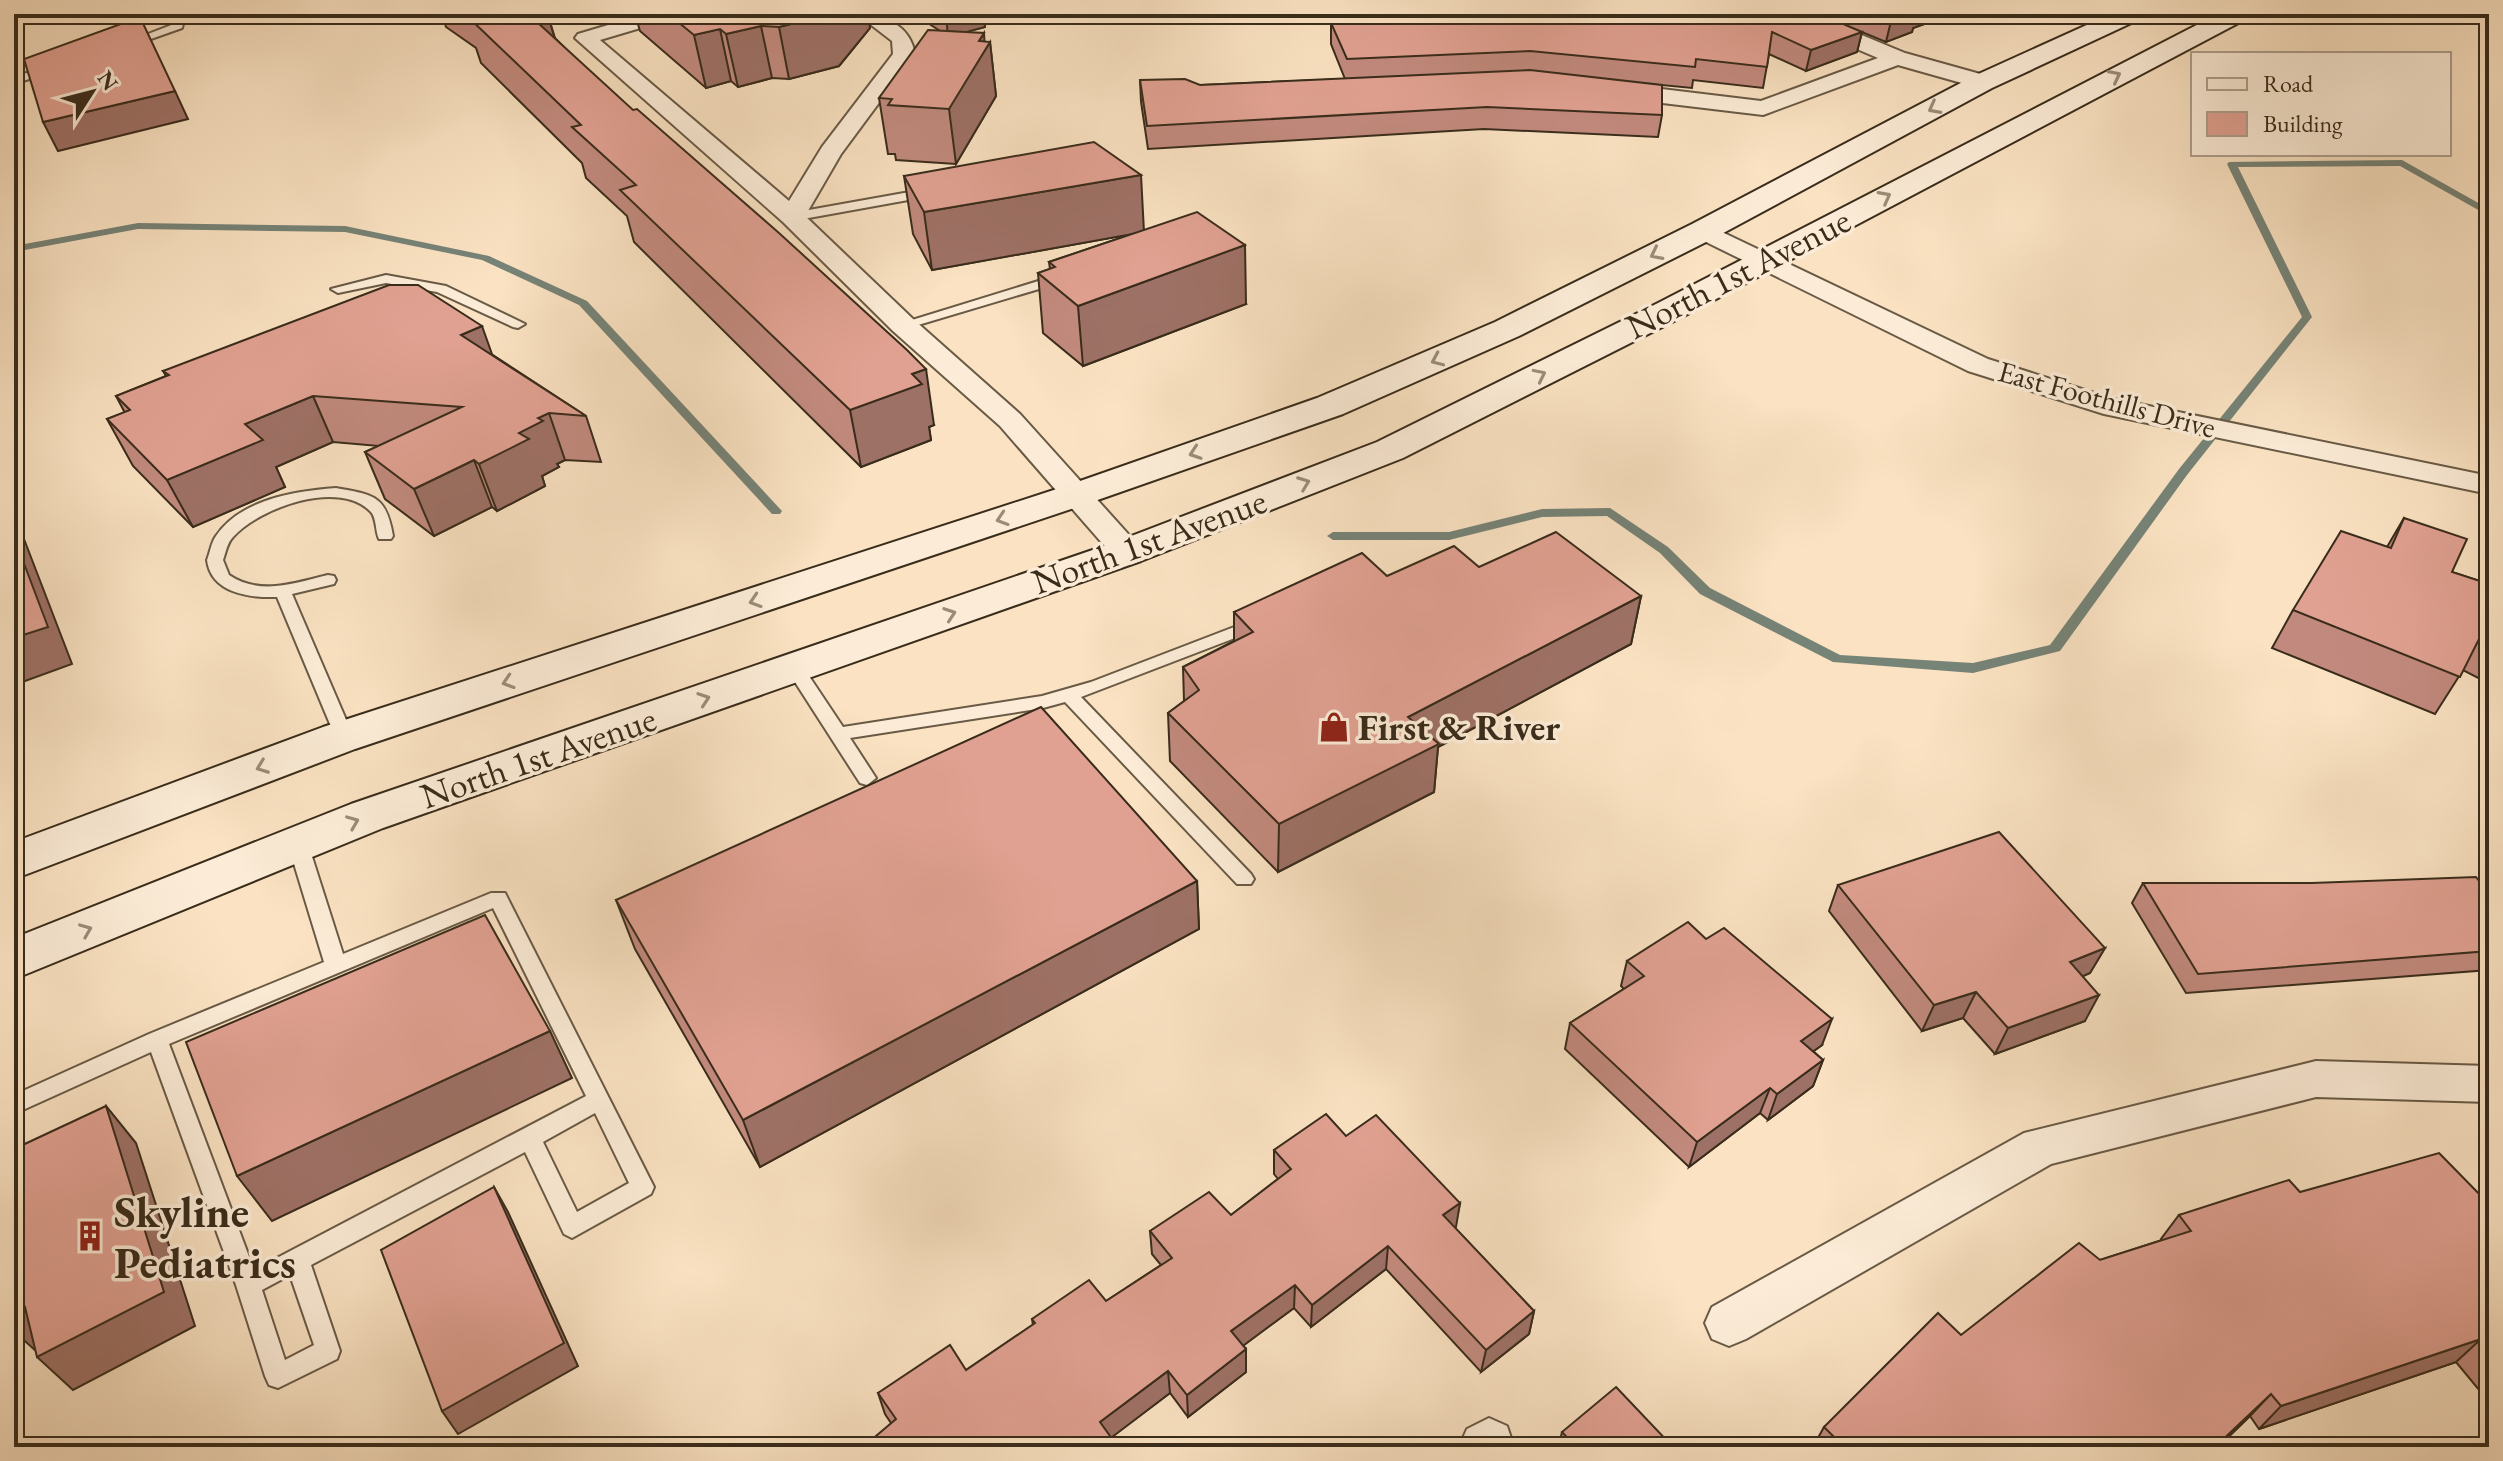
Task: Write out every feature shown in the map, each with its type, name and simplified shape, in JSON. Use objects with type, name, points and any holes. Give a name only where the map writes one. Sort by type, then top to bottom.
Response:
[{"type":"main road","name":"North 1st Avenue","points":[[14,861],[344,736],[1076,495],[1330,406],[1507,329],[1703,231],[1983,82],[2131,14]]},
{"type":"main road","name":"North 1st Avenue","points":[[14,959],[367,816],[1127,552],[1390,450],[1766,260],[2191,27],[2237,14]]},
{"type":"street","points":[[667,14],[585,38],[792,217],[903,325],[1010,420],[1127,552]]},
{"type":"street","points":[[792,217],[830,152],[904,54],[902,39],[867,14]]},
{"type":"street","points":[[1800,14],[1805,20],[1897,58],[1983,82]]},
{"type":"street","points":[[1589,88],[1763,108],[1897,58]]},
{"type":"street","name":"East Foothills Drive","points":[[1703,231],[1978,365],[2104,405],[2489,485]]},
{"type":"street","points":[[1729,1323],[2040,1147],[2316,1079],[2489,1084]]},
{"type":"lane","points":[[120,46],[178,26],[181,18],[175,14]]},
{"type":"lane","points":[[14,81],[68,63]]},
{"type":"lane","points":[[792,217],[941,191]]},
{"type":"lane","points":[[903,325],[1009,291],[1077,275]]},
{"type":"lane","points":[[338,289],[386,279],[441,289],[518,324]]},
{"type":"lane","points":[[328,580],[282,590],[245,589],[225,581],[215,569],[215,553],[224,536],[241,521],[264,507],[305,495],[345,493],[366,498],[381,507],[387,520],[385,536]]},
{"type":"lane","points":[[282,590],[344,736]]},
{"type":"lane","points":[[838,734],[1043,702],[1273,617]]},
{"type":"lane","points":[[795,668],[867,778]]},
{"type":"lane","points":[[1068,694],[1244,879]]},
{"type":"lane","points":[[298,844],[336,966]]},
{"type":"lane","points":[[14,1105],[157,1040],[498,898],[597,1101],[643,1187],[572,1227],[530,1138]]},
{"type":"lane","points":[[157,1040],[248,1285],[278,1376],[328,1351],[297,1260]]},
{"type":"lane","points":[[248,1285],[597,1101]]},
{"type":"building","points":[[543,14],[549,19],[537,22],[633,110],[637,109],[779,233],[907,350],[926,369],[912,374],[922,384],[850,410],[620,190],[636,185],[572,127],[581,125],[466,15]]},
{"type":"building","points":[[668,14],[830,14],[779,27],[761,26],[726,34],[720,29],[694,35]]},
{"type":"building","points":[[1498,14],[1820,14],[1862,32],[1811,50],[1772,32],[1767,67],[1696,59],[1695,67],[1530,51],[1347,59],[1331,23]]},
{"type":"building","points":[[1874,14],[1911,14],[1891,21]]},
{"type":"building","points":[[140,17],[175,91],[43,122],[24,59]]},
{"type":"building","points":[[928,30],[984,33],[979,41],[990,42],[949,109],[888,105],[892,99],[879,98]]},
{"type":"building","points":[[1530,70],[1662,85],[1662,115],[1487,107],[1147,126],[1140,80],[1185,79],[1200,85]]},
{"type":"building","points":[[1094,142],[1141,175],[924,212],[904,176]]},
{"type":"building","points":[[1197,212],[1245,245],[1078,306],[1038,273],[1055,267],[1049,262]]},
{"type":"building","points":[[389,285],[418,285],[482,326],[461,335],[586,416],[549,413],[538,418],[543,421],[519,433],[529,439],[479,464],[474,460],[414,489],[365,452],[462,407],[313,396],[245,424],[263,440],[167,480],[107,419],[130,410],[116,396],[169,375],[163,371]]},
{"type":"building","points":[[2404,518],[2467,539],[2452,572],[2489,584],[2489,634],[2483,631],[2460,677],[2293,610],[2341,531],[2391,548]]},
{"type":"building","name":"First & River","points":[[1556,532],[1641,596],[1408,717],[1439,744],[1279,824],[1168,713],[1199,690],[1183,667],[1253,632],[1234,612],[1362,553],[1387,576],[1454,546],[1479,567]]},
{"type":"building","points":[[14,537],[48,627],[14,638]]},
{"type":"building","points":[[1041,707],[1197,881],[743,1120],[616,900]]},
{"type":"building","points":[[1999,832],[2105,948],[2070,962],[2099,995],[2008,1028],[1976,992],[1934,1005],[1838,885]]},
{"type":"building","points":[[2476,877],[2489,894],[2489,951],[2198,974],[2143,883],[2312,883]]},
{"type":"building","points":[[485,915],[550,1031],[237,1176],[186,1042]]},
{"type":"building","points":[[1688,922],[1706,939],[1724,928],[1832,1019],[1801,1041],[1823,1060],[1777,1094],[1770,1088],[1697,1142],[1570,1023],[1644,976],[1627,961]]},
{"type":"building","name":"Skyline Pediatrics","points":[[106,1106],[164,1292],[37,1357],[25,1307],[14,1313],[14,1149]]},
{"type":"building","points":[[1326,1114],[1346,1136],[1376,1115],[1460,1203],[1443,1215],[1534,1311],[1486,1350],[1388,1246],[1312,1305],[1295,1285],[1231,1331],[1246,1349],[1187,1395],[1168,1371],[1100,1422],[1115,1443],[1110,1447],[863,1447],[896,1419],[878,1393],[950,1345],[966,1370],[1035,1323],[1032,1319],[1089,1280],[1106,1301],[1172,1258],[1150,1231],[1209,1192],[1231,1215],[1291,1169],[1274,1150]]},
{"type":"building","points":[[2439,1153],[2489,1204],[2489,1349],[2481,1339],[2281,1406],[2271,1394],[2215,1447],[2164,1447],[2158,1442],[2153,1447],[1844,1447],[1824,1427],[1938,1313],[1961,1335],[2079,1243],[2100,1260],[2191,1231],[2179,1215],[2238,1196],[2289,1180],[2300,1192]]},
{"type":"building","points":[[494,1187],[564,1343],[442,1411],[381,1250]]},
{"type":"building","points":[[1616,1387],[1673,1447],[1576,1447],[1562,1432]]},
{"type":"waterway","points":[[1333,536],[1449,536],[1542,513],[1610,512],[1664,550],[1705,591],[1838,659],[1973,668],[2055,648],[2183,472],[2307,317],[2232,164],[2402,163],[2489,213]]},
{"type":"waterway","points":[[14,249],[138,226],[345,229],[485,258],[583,303],[776,511]]},
{"type":"place","name":"First & River","points":[[1334,727]]},
{"type":"place","name":"Skyline Pediatrics","points":[[90,1236]]}]
